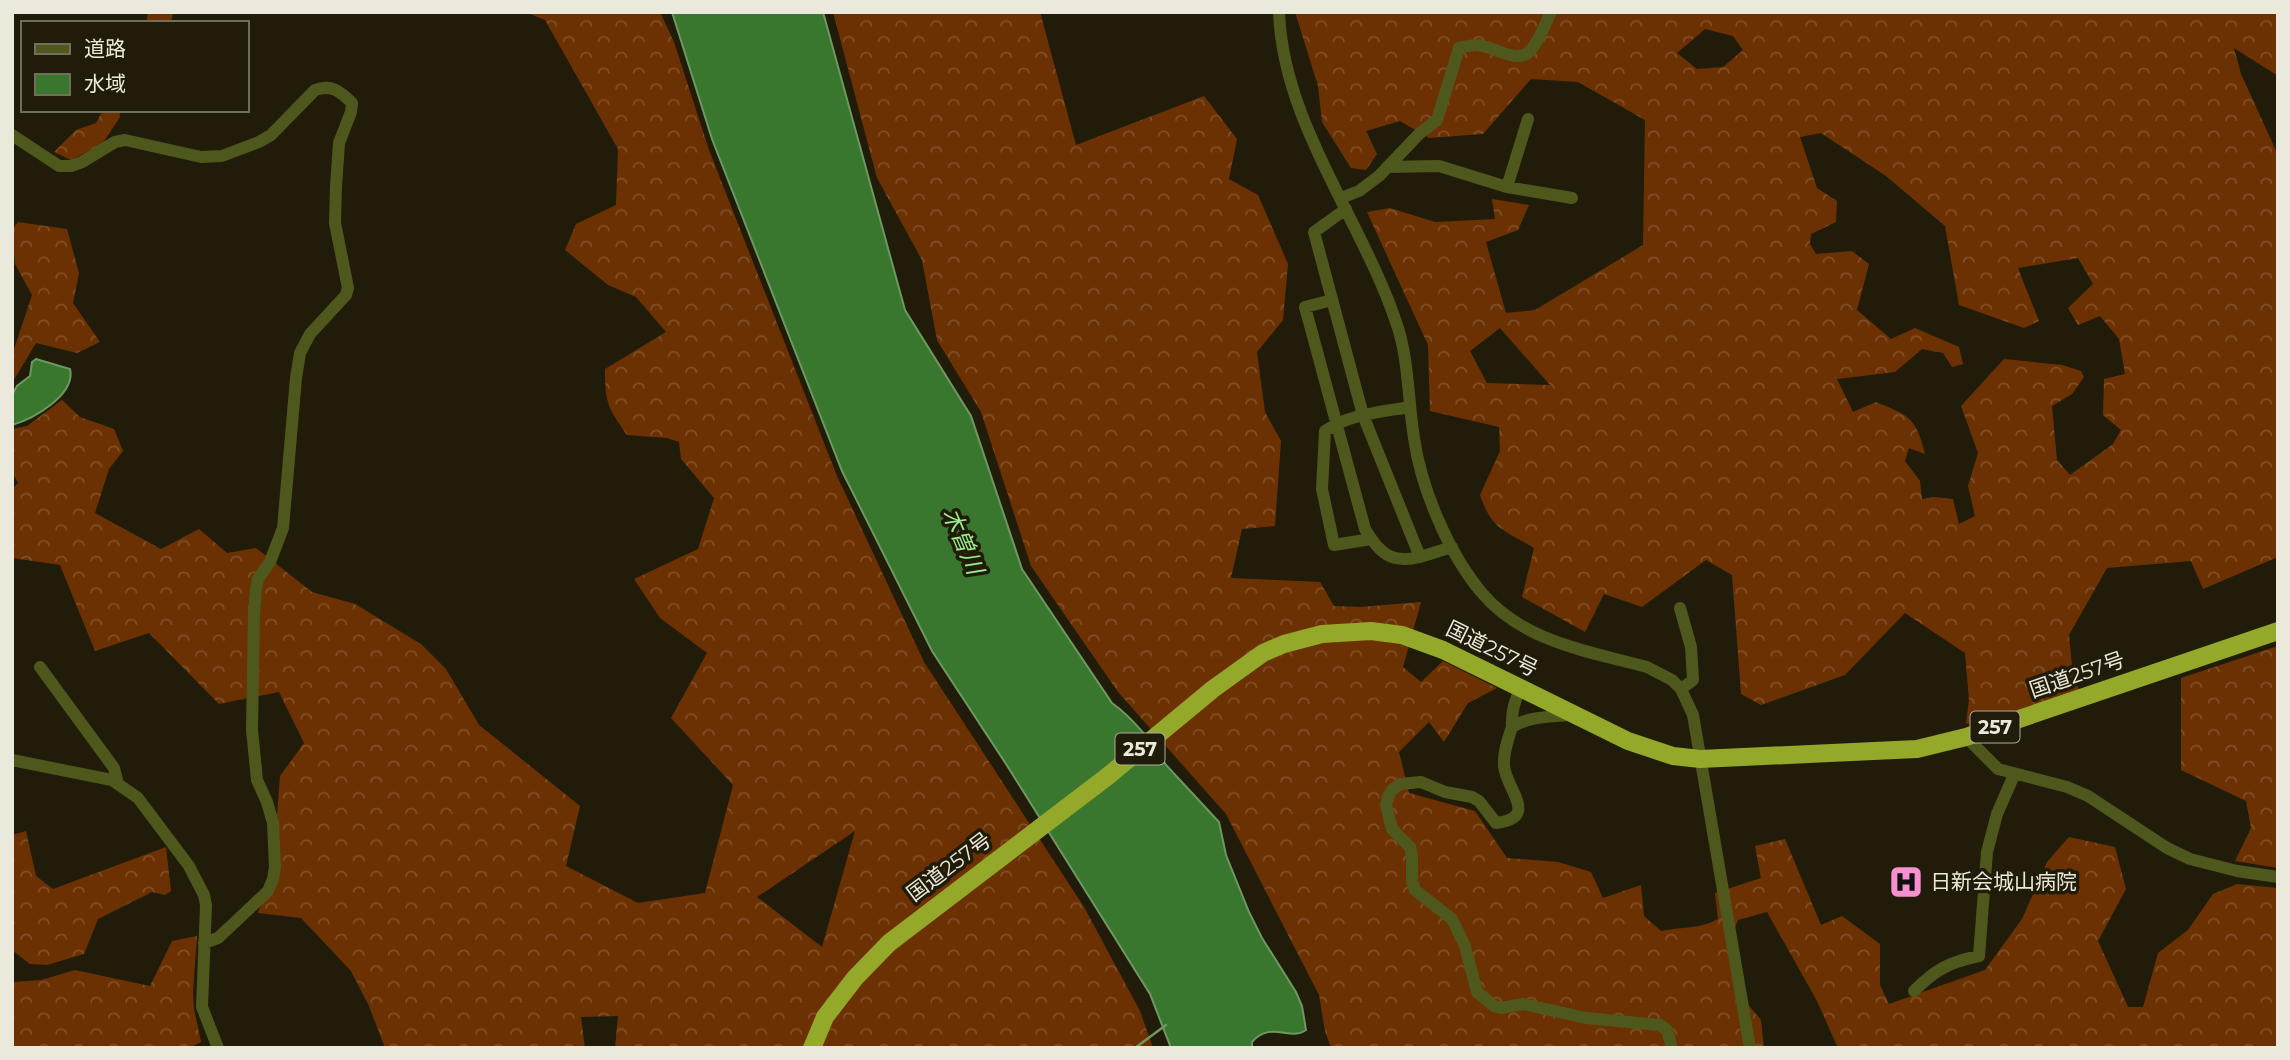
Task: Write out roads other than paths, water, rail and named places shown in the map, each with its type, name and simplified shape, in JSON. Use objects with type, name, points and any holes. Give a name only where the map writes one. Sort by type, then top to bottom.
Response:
[{"type":"highway","name":"国道257号","points":[[812,1048],[825,1017],[855,978],[889,943],[1108,776],[1213,690],[1264,653],[1307,637],[1371,631],[1419,640],[1644,748],[1673,756],[1700,759],[1917,749],[1966,737],[2278,631]]},
{"type":"street","points":[[1279,12],[1282,51],[1294,94],[1398,329],[1422,473],[1442,527],[1468,576],[1483,594],[1526,629],[1550,641],[1653,669],[1672,680],[1681,689],[1693,715],[1750,1048]]},
{"type":"street","points":[[1420,557],[1363,415],[1314,232],[1437,120],[1459,48],[1476,45],[1492,47],[1517,57],[1523,56],[1531,50],[1552,12]]},
{"type":"street","points":[[12,135],[59,166],[82,162],[115,142],[125,140],[201,157],[222,156],[271,135],[314,90],[333,88],[352,103],[339,144],[335,223],[348,288],[346,295],[310,334],[300,353],[284,528],[270,562],[258,579],[254,608],[253,741],[257,780],[273,823],[273,879],[268,891],[218,938],[204,943]]},
{"type":"street","points":[[1507,187],[1528,119]]},
{"type":"street","points":[[1387,167],[1439,166],[1507,187],[1572,198]]},
{"type":"street","points":[[1332,300],[1305,307],[1365,529],[1385,555],[1405,561],[1452,547]]},
{"type":"street","points":[[1371,539],[1334,545],[1322,489],[1325,431],[1337,423],[1363,415],[1410,407]]},
{"type":"street","points":[[1680,608],[1691,647],[1693,680],[1681,689]]},
{"type":"street","points":[[40,667],[114,768],[118,784]]},
{"type":"street","points":[[1521,688],[1513,712],[1504,768],[1519,804],[1518,813],[1513,819],[1496,822],[1479,801],[1472,797],[1445,792],[1421,782],[1409,782],[1392,790],[1386,806],[1392,829],[1410,846],[1415,890],[1452,919],[1465,946],[1477,992],[1494,1006],[1523,1004],[1586,1018],[1623,1023],[1652,1023],[1667,1030],[1672,1048]]},
{"type":"street","points":[[1512,727],[1534,717],[1573,713]]},
{"type":"street","points":[[1966,737],[1998,769],[2067,787],[2088,796],[2167,848],[2190,859],[2237,871],[2278,877]]},
{"type":"street","points":[[12,760],[112,780],[138,799],[189,866],[199,883],[206,905],[202,1007],[218,1048]]},
{"type":"street","points":[[1914,991],[1931,974],[1955,961],[1979,956],[1987,852],[1997,814],[2014,775]]},
{"type":"water","name":"木曽川","points":[[672,12],[823,12],[905,310],[971,416],[1022,569],[1112,703],[1135,723],[1166,765],[1219,822],[1226,855],[1249,912],[1296,992],[1302,1006],[1306,1030],[1293,1034],[1266,1033],[1252,1042],[1252,1048],[1171,1048],[1150,994],[932,651],[842,471],[712,139]]},
{"type":"water","points":[[36,359],[70,369],[70,379],[60,397],[41,412],[12,425],[12,395],[17,386],[30,376],[32,362]]},
{"type":"waterway","points":[[1135,1048],[1166,1025]]},
{"type":"place","name":"日新会城山病院","points":[[1906,882]]}]
